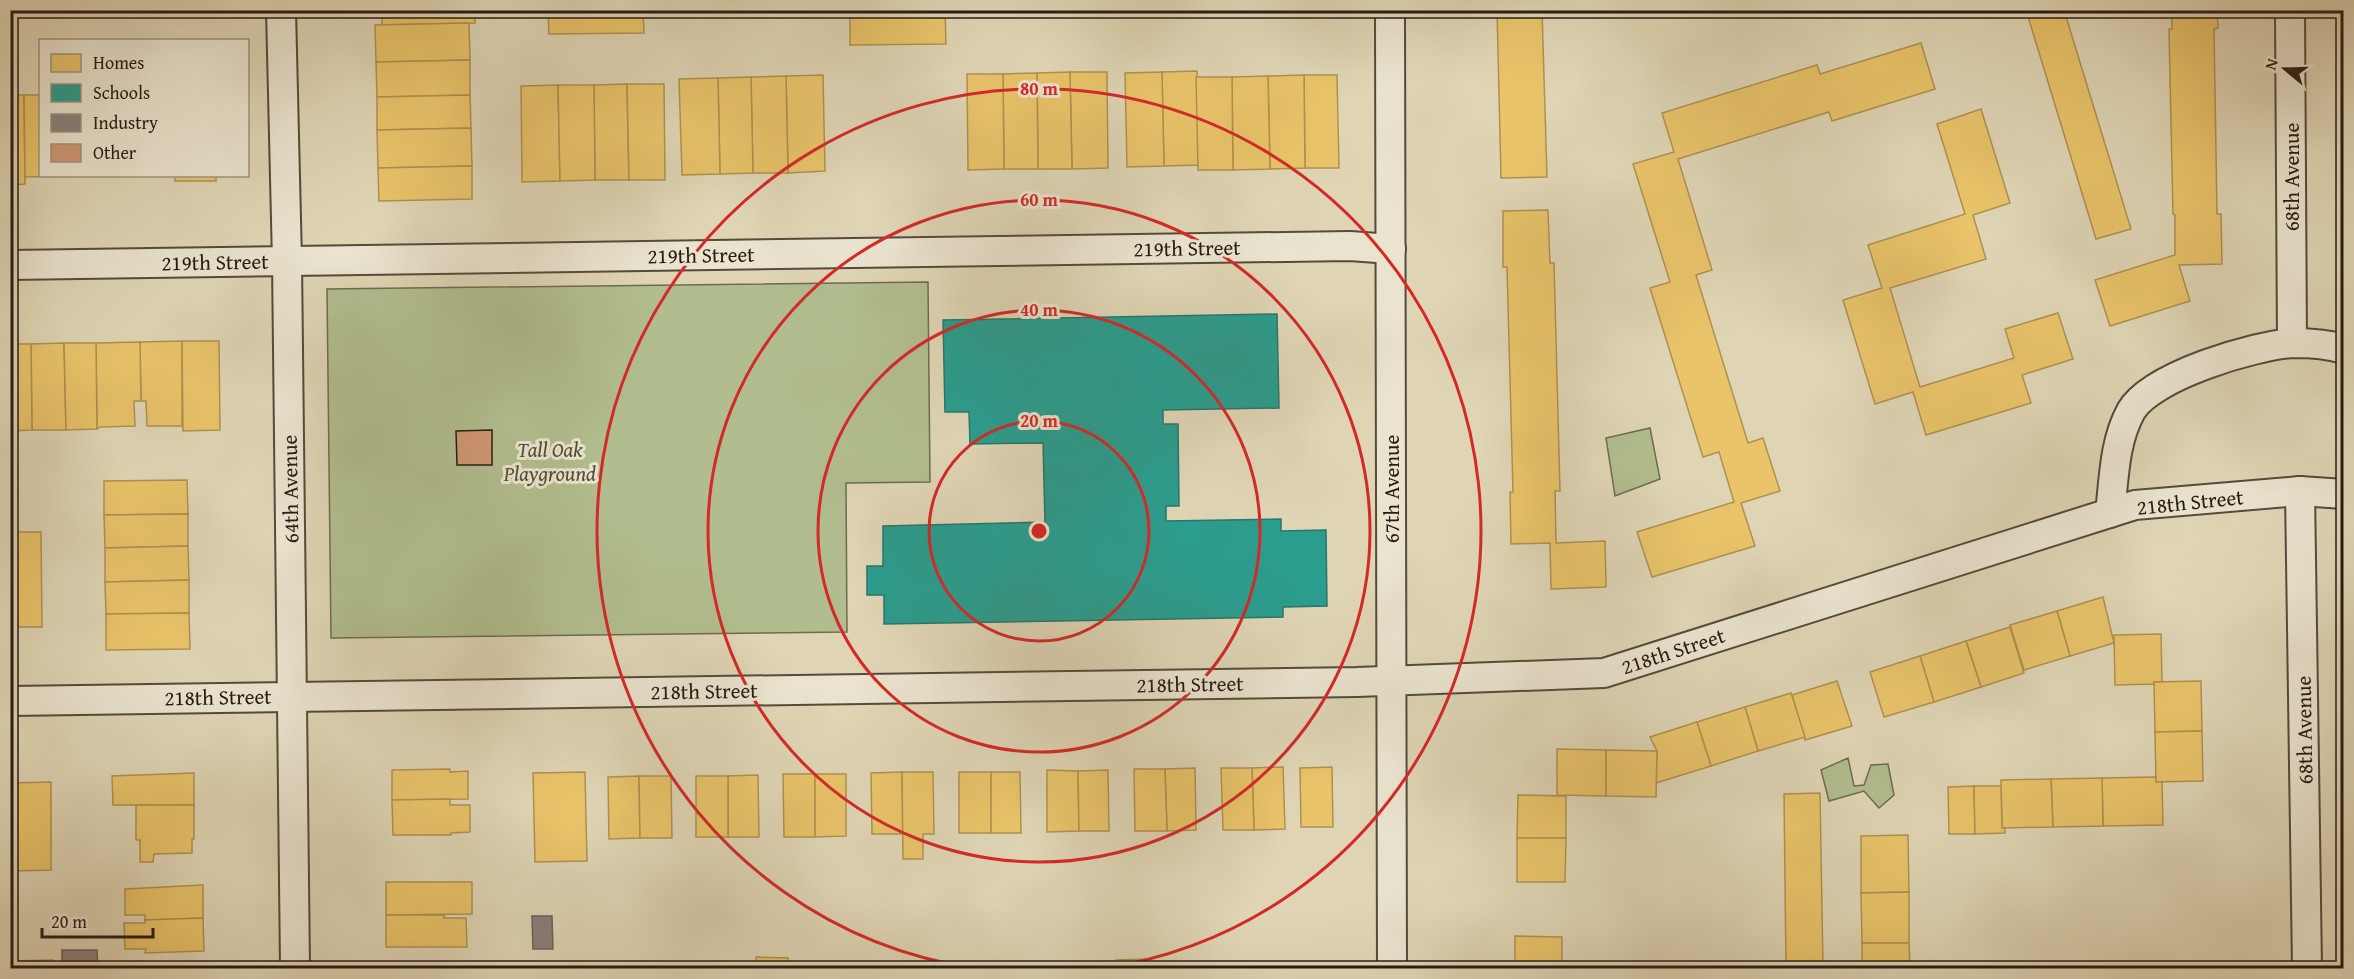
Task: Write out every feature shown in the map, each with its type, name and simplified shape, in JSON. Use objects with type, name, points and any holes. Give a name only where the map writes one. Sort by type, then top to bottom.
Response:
[{"type":"street","name":"64th Avenue","points":[[281,10],[295,969]]},
{"type":"street","name":"67th Avenue","points":[[1390,10],[1392,969]]},
{"type":"street","name":"68th Avenue","points":[[2290,10],[2292,343]]},
{"type":"street","name":"219th Street","points":[[10,265],[1350,246],[1391,249]]},
{"type":"street","points":[[2110,513],[2117,447],[2132,409],[2146,394],[2184,372],[2262,348],[2292,343],[2325,344],[2343,349]]},
{"type":"street","name":"68th Avenue","points":[[2300,492],[2307,969]]},
{"type":"street","name":"218th Street","points":[[10,701],[1392,680],[1604,673],[2134,506],[2300,492],[2343,494]]},
{"type":"green space","name":"Tall Oak Playground","points":[[928,282],[930,482],[846,483],[847,632],[331,638],[327,289]]},
{"type":"green space","points":[[1650,428],[1660,479],[1615,496],[1606,438]]},
{"type":"green space","points":[[1848,758],[1854,786],[1864,785],[1871,765],[1888,764],[1894,795],[1879,808],[1864,791],[1829,801],[1821,770]]},
{"type":"building: Homes","points":[[382,10],[475,10],[475,23],[382,25]]},
{"type":"building: Homes","points":[[548,10],[643,10],[644,33],[549,34]]},
{"type":"building: Homes","points":[[850,10],[945,10],[946,44],[850,45]]},
{"type":"building: Homes","points":[[1497,10],[1542,10],[1547,177],[1501,178]]},
{"type":"building: Homes","points":[[2026,10],[2064,10],[2131,229],[2096,239]]},
{"type":"building: Homes","points":[[2172,10],[2217,10],[2218,28],[2214,29],[2217,214],[2221,214],[2222,264],[2179,265],[2190,301],[2110,326],[2095,280],[2175,255],[2169,29],[2172,29]]},
{"type":"building: Homes","points":[[469,23],[470,60],[376,62],[375,25]]},
{"type":"building: Homes","points":[[1921,43],[1935,89],[1832,121],[1829,112],[1678,159],[1712,270],[1696,275],[1748,443],[1763,438],[1780,491],[1741,503],[1755,546],[1652,577],[1637,532],[1734,502],[1719,452],[1703,457],[1650,288],[1670,282],[1633,164],[1674,152],[1662,113],[1817,65],[1820,74]]},
{"type":"building: Homes","points":[[470,60],[470,95],[377,97],[376,62]]},
{"type":"building: Homes","points":[[1197,71],[1199,165],[1164,166],[1162,72]]},
{"type":"building: Homes","points":[[1070,72],[1107,72],[1108,168],[1072,169]]},
{"type":"building: Homes","points":[[1070,72],[1072,169],[1038,169],[1037,73]]},
{"type":"building: Homes","points":[[1162,72],[1164,166],[1127,167],[1125,73]]},
{"type":"building: Homes","points":[[1037,73],[1038,169],[1004,169],[1003,74]]},
{"type":"building: Homes","points":[[967,74],[1003,74],[1004,169],[968,170]]},
{"type":"building: Homes","points":[[823,75],[825,171],[788,173],[786,76]]},
{"type":"building: Homes","points":[[1304,75],[1337,75],[1339,168],[1305,168]]},
{"type":"building: Homes","points":[[1304,75],[1305,168],[1270,169],[1268,76]]},
{"type":"building: Homes","points":[[786,76],[788,173],[753,173],[751,77]]},
{"type":"building: Homes","points":[[1268,76],[1270,169],[1233,170],[1232,77]]},
{"type":"building: Homes","points":[[751,77],[753,173],[720,174],[718,78]]},
{"type":"building: Homes","points":[[1196,77],[1232,77],[1233,170],[1198,170]]},
{"type":"building: Homes","points":[[718,78],[720,174],[682,175],[679,79]]},
{"type":"building: Homes","points":[[627,84],[629,180],[595,180],[594,85]]},
{"type":"building: Homes","points":[[627,84],[664,84],[665,180],[629,180]]},
{"type":"building: Homes","points":[[558,85],[560,181],[522,182],[521,86]]},
{"type":"building: Homes","points":[[558,85],[594,85],[595,180],[560,181]]},
{"type":"building: Homes","points":[[10,95],[24,95],[25,184],[10,185]]},
{"type":"building: Homes","points":[[24,95],[39,95],[39,177],[25,177]]},
{"type":"building: Homes","points":[[470,95],[471,128],[377,130],[377,97]]},
{"type":"building: Homes","points":[[1981,109],[2010,203],[1973,215],[1986,259],[1890,288],[1920,387],[2014,358],[2005,329],[2058,313],[2073,359],[2022,375],[2031,403],[1926,435],[1913,392],[1875,404],[1843,300],[1882,288],[1868,245],[1965,214],[1937,124]]},
{"type":"building: Homes","points":[[471,128],[472,166],[378,168],[377,130]]},
{"type":"building: Homes","points":[[472,166],[472,199],[379,201],[378,168]]},
{"type":"building: Homes","points":[[175,177],[216,177],[216,181],[175,181]]},
{"type":"building: Homes","points":[[1548,210],[1550,263],[1554,263],[1560,491],[1555,491],[1556,543],[1605,541],[1606,587],[1551,589],[1550,543],[1511,544],[1510,492],[1513,492],[1507,267],[1503,267],[1503,211]]},
{"type":"building: Homes","points":[[182,341],[182,426],[147,426],[146,401],[141,401],[140,342]]},
{"type":"building: Homes","points":[[182,341],[219,341],[220,430],[183,431]]},
{"type":"building: Homes","points":[[140,342],[141,401],[134,401],[135,426],[97,429],[96,343]]},
{"type":"building: Homes","points":[[64,343],[66,430],[32,430],[31,344]]},
{"type":"building: Homes","points":[[64,343],[96,343],[97,429],[66,430]]},
{"type":"building: Homes","points":[[10,344],[31,344],[32,430],[10,431]]},
{"type":"building: Homes","points":[[187,480],[188,514],[104,515],[104,481]]},
{"type":"building: Homes","points":[[188,514],[188,546],[105,548],[104,515]]},
{"type":"building: Homes","points":[[10,532],[41,532],[42,627],[10,627]]},
{"type":"building: Homes","points":[[188,546],[189,580],[105,582],[105,548]]},
{"type":"building: Homes","points":[[189,580],[189,613],[106,614],[105,582]]},
{"type":"building: Homes","points":[[2103,597],[2114,643],[2070,656],[2057,611]]},
{"type":"building: Homes","points":[[2057,611],[2070,656],[2024,670],[2010,625]]},
{"type":"building: Homes","points":[[189,613],[190,649],[106,650],[106,614]]},
{"type":"building: Homes","points":[[2010,627],[2024,673],[1981,687],[1966,641]]},
{"type":"building: Homes","points":[[2161,634],[2162,682],[2115,685],[2114,635]]},
{"type":"building: Homes","points":[[1966,641],[1981,687],[1934,702],[1920,656]]},
{"type":"building: Homes","points":[[1920,656],[1934,702],[1884,717],[1870,672]]},
{"type":"building: Homes","points":[[1837,681],[1852,726],[1805,740],[1792,695]]},
{"type":"building: Homes","points":[[2201,681],[2202,731],[2155,732],[2154,682]]},
{"type":"building: Homes","points":[[1791,693],[1805,737],[1758,751],[1745,707]]},
{"type":"building: Homes","points":[[1745,707],[1758,751],[1711,766],[1697,722]]},
{"type":"building: Homes","points":[[1697,722],[1711,766],[1656,783],[1657,751],[1650,737]]},
{"type":"building: Homes","points":[[2202,731],[2203,781],[2156,782],[2155,732]]},
{"type":"building: Homes","points":[[1557,749],[1606,750],[1606,796],[1557,795]]},
{"type":"building: Homes","points":[[1606,750],[1657,751],[1656,797],[1606,796]]},
{"type":"building: Homes","points":[[1283,767],[1285,829],[1254,830],[1252,768]]},
{"type":"building: Homes","points":[[1332,767],[1333,827],[1301,827],[1300,768]]},
{"type":"building: Homes","points":[[1195,768],[1196,830],[1167,831],[1165,769]]},
{"type":"building: Homes","points":[[1221,768],[1252,768],[1254,830],[1223,830]]},
{"type":"building: Homes","points":[[450,769],[450,772],[468,771],[468,799],[392,800],[392,770]]},
{"type":"building: Homes","points":[[1134,769],[1165,769],[1167,831],[1135,831]]},
{"type":"building: Homes","points":[[1047,770],[1078,771],[1079,831],[1047,832]]},
{"type":"building: Homes","points":[[1108,770],[1109,831],[1079,831],[1078,771]]},
{"type":"building: Homes","points":[[585,772],[587,861],[535,862],[533,773]]},
{"type":"building: Homes","points":[[902,772],[903,834],[872,834],[871,773]]},
{"type":"building: Homes","points":[[902,772],[933,772],[934,834],[923,834],[923,859],[903,859]]},
{"type":"building: Homes","points":[[959,772],[991,772],[991,833],[959,833]]},
{"type":"building: Homes","points":[[991,772],[1020,772],[1021,833],[991,833]]},
{"type":"building: Homes","points":[[194,773],[194,805],[113,805],[112,776]]},
{"type":"building: Homes","points":[[783,774],[815,774],[815,837],[784,837]]},
{"type":"building: Homes","points":[[815,774],[846,774],[846,836],[815,837]]},
{"type":"building: Homes","points":[[758,775],[759,837],[728,837],[728,776]]},
{"type":"building: Homes","points":[[639,776],[640,838],[609,839],[608,777]]},
{"type":"building: Homes","points":[[639,776],[671,776],[672,838],[640,838]]},
{"type":"building: Homes","points":[[696,776],[728,776],[728,837],[696,837]]},
{"type":"building: Homes","points":[[2156,777],[2156,782],[2162,782],[2163,825],[2103,826],[2102,778]]},
{"type":"building: Homes","points":[[2102,778],[2103,826],[2053,827],[2051,779]]},
{"type":"building: Homes","points":[[2051,779],[2053,827],[2002,828],[2001,780]]},
{"type":"building: Homes","points":[[51,782],[51,870],[14,871],[12,783]]},
{"type":"building: Homes","points":[[10,783],[12,783],[13,865],[10,865]]},
{"type":"building: Homes","points":[[1974,786],[1975,834],[1949,834],[1948,787]]},
{"type":"building: Homes","points":[[1974,786],[2001,786],[2002,828],[2005,828],[2005,833],[1975,834]]},
{"type":"building: Homes","points":[[1820,793],[1823,968],[1786,968],[1784,794]]},
{"type":"building: Homes","points":[[1518,795],[1566,796],[1566,838],[1517,838]]},
{"type":"building: Homes","points":[[450,799],[450,805],[470,805],[470,832],[451,833],[451,835],[393,835],[392,800]]},
{"type":"building: Homes","points":[[136,805],[194,805],[192,853],[154,854],[153,862],[140,862],[140,840],[136,840]]},
{"type":"building: Homes","points":[[1908,835],[1909,892],[1861,893],[1861,836]]},
{"type":"building: Homes","points":[[1517,838],[1566,838],[1565,882],[1517,882]]},
{"type":"building: Homes","points":[[386,882],[472,882],[472,914],[386,915]]},
{"type":"building: Homes","points":[[203,885],[203,918],[145,920],[145,915],[125,915],[125,889]]},
{"type":"building: Homes","points":[[1909,892],[1909,943],[1862,943],[1861,893]]},
{"type":"building: Homes","points":[[386,915],[444,915],[444,918],[466,918],[467,947],[386,947]]},
{"type":"building: Homes","points":[[203,918],[204,951],[145,953],[146,949],[125,949],[124,923]]},
{"type":"building: Homes","points":[[1515,936],[1562,937],[1562,968],[1515,968]]},
{"type":"building: Homes","points":[[1862,943],[1909,943],[1910,968],[1862,968]]},
{"type":"building: Homes","points":[[756,957],[788,958],[788,968],[756,968]]},
{"type":"building: Homes","points":[[1147,959],[1147,968],[1117,968],[1116,960]]},
{"type":"building: Homes","points":[[53,960],[54,968],[10,968],[10,961]]},
{"type":"building: Homes","points":[[1111,961],[1111,968],[1085,968],[1084,962]]},
{"type":"building: Homes","points":[[1298,962],[1329,962],[1329,968],[1298,968]]},
{"type":"building: Schools","points":[[1277,314],[1279,408],[1163,410],[1163,424],[1178,424],[1179,506],[1166,506],[1166,521],[1281,519],[1281,531],[1326,530],[1327,606],[1283,607],[1283,617],[884,624],[884,595],[867,595],[867,566],[883,566],[883,526],[1045,522],[1043,443],[970,444],[969,412],[945,412],[943,320]]},
{"type":"building: Industry","points":[[10,10],[12,10],[11,42],[10,42]]},
{"type":"building: Industry","points":[[532,916],[552,916],[553,949],[533,949]]},
{"type":"building: Industry","points":[[62,950],[97,950],[98,968],[62,968]]},
{"type":"building: Other","points":[[492,430],[492,465],[457,465],[456,431]]}]
